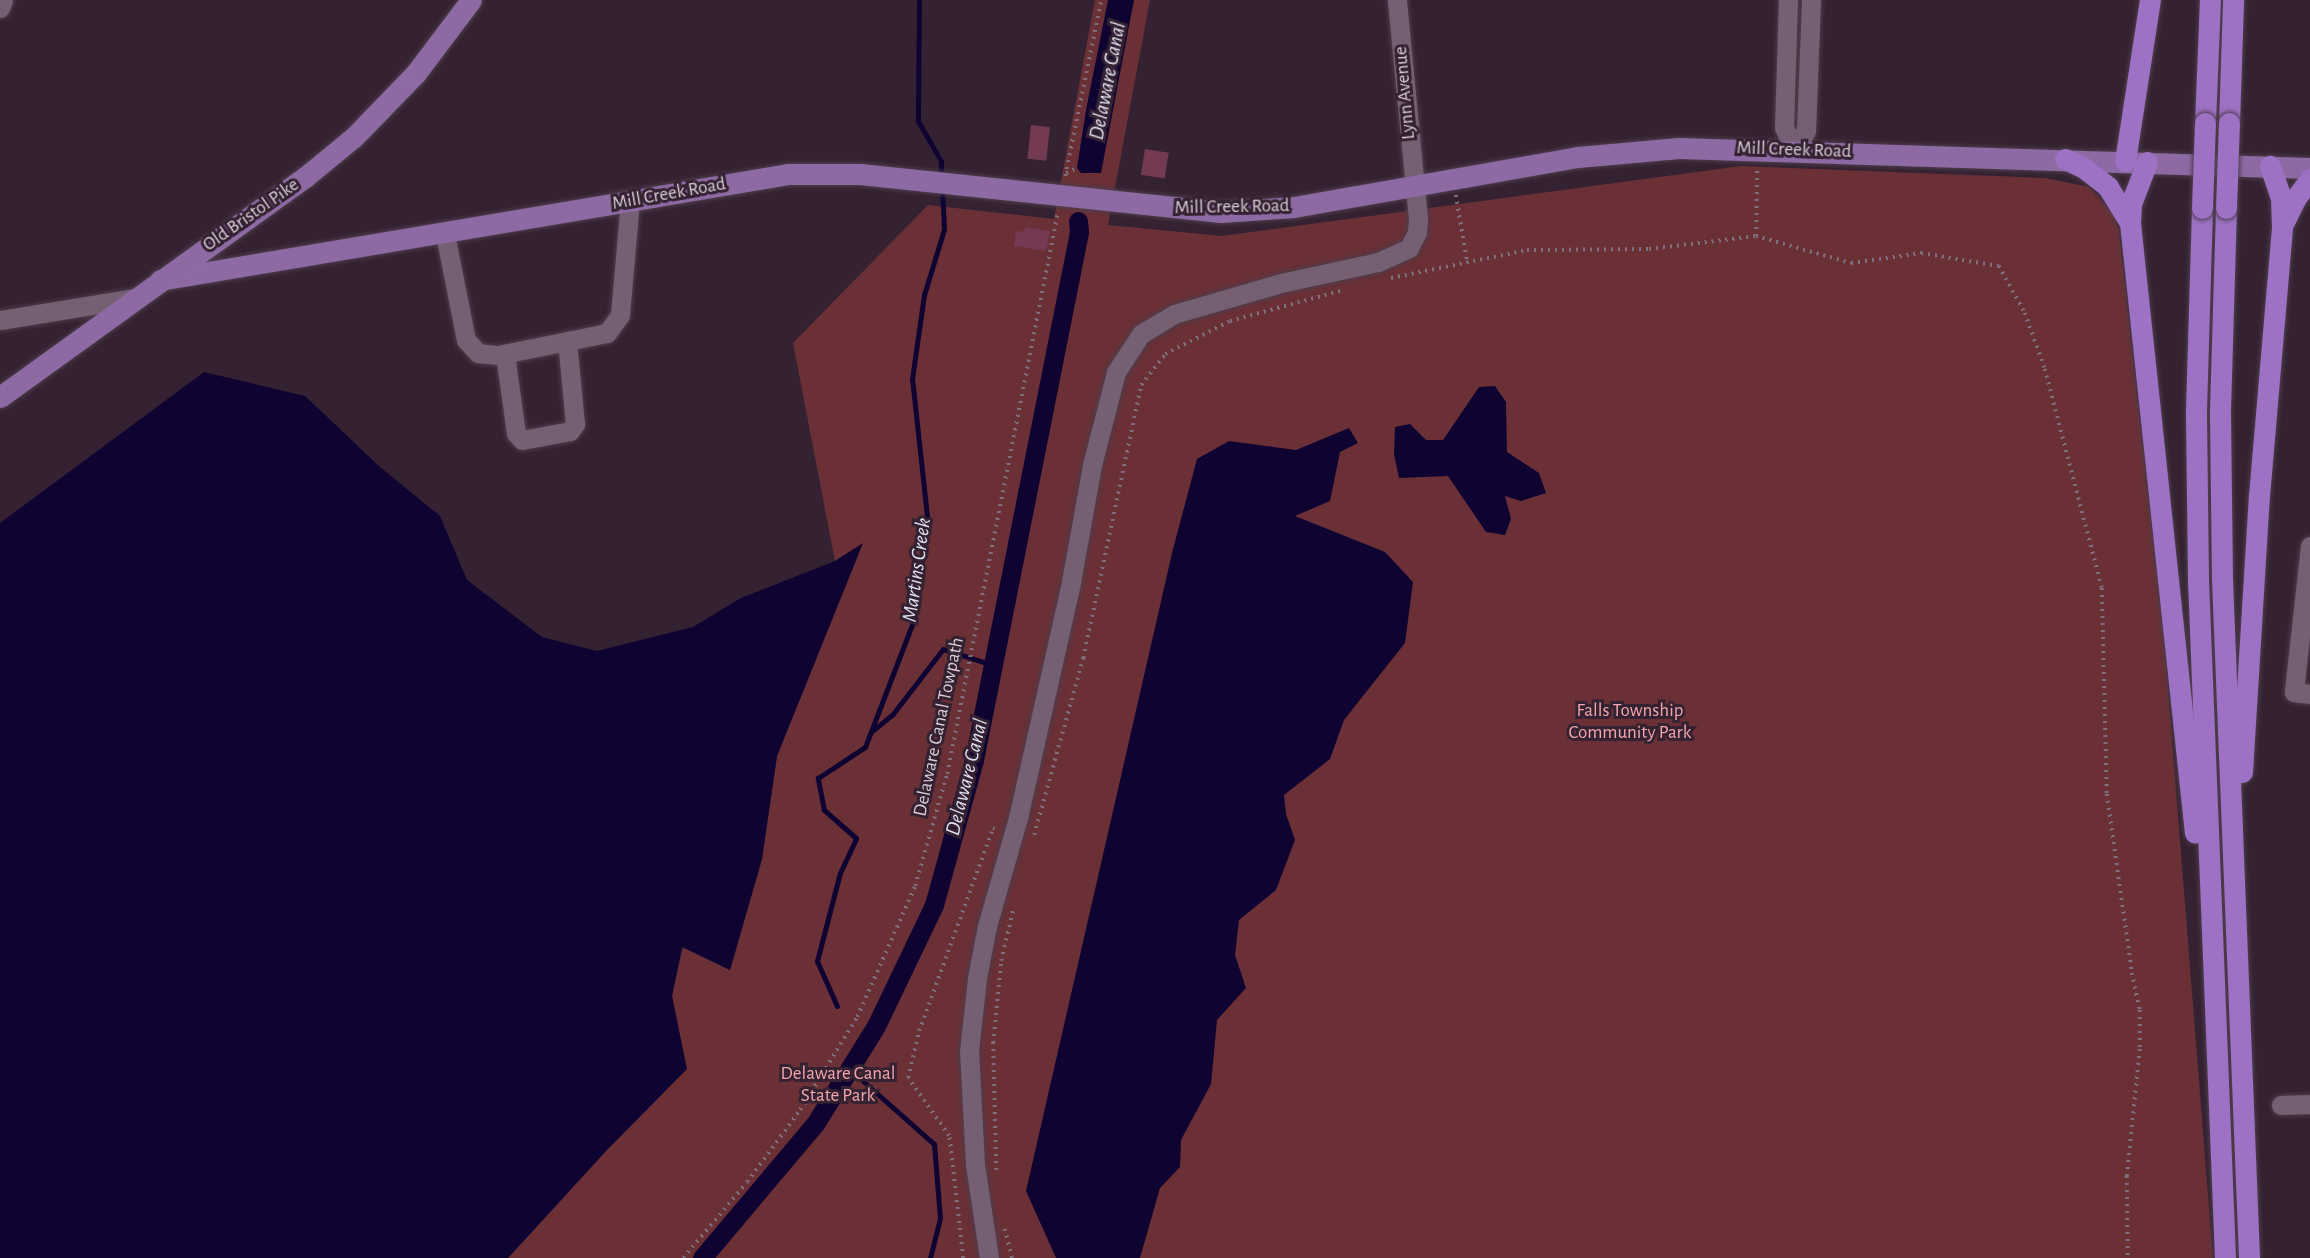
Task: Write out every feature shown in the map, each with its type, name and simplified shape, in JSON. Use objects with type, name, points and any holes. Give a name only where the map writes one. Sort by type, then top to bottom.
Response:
[{"type":"highway","points":[[2125,161],[2150,0]]},
{"type":"highway","points":[[2210,0],[2196,402],[2197,512],[2225,1258]]},
{"type":"highway","points":[[2233,0],[2220,484],[2249,1258]]},
{"type":"highway","points":[[2065,159],[2084,168],[2108,187],[2130,223]]},
{"type":"highway","points":[[2147,162],[2133,194],[2130,223],[2216,1023]]},
{"type":"highway","points":[[2234,890],[2259,496],[2282,227],[2281,198],[2270,166]]},
{"type":"highway","points":[[2282,227],[2295,199],[2310,179]]},
{"type":"main road","name":"Old Bristol Pike","points":[[0,397],[304,178],[354,137],[416,74],[471,0]]},
{"type":"main road","name":"Mill Creek Road","points":[[160,281],[789,174],[860,174],[1221,212],[1294,207],[1611,153],[1701,147],[2310,167]]},
{"type":"street","points":[[0,8],[3,0]]},
{"type":"street","name":"Lynn Avenue","points":[[989,1258],[975,1164],[969,1051],[987,926],[1023,837],[1092,465],[1109,394],[1127,351],[1154,323],[1174,314],[1280,283],[1378,262],[1402,254],[1409,248],[1417,232],[1397,0]]},
{"type":"street","points":[[1788,0],[1784,127],[1794,150]]},
{"type":"street","points":[[1794,150],[1806,131],[1811,0]]},
{"type":"street","points":[[445,234],[466,340],[478,353],[505,354],[607,333],[620,315],[630,201]]},
{"type":"street","points":[[0,320],[135,298]]},
{"type":"street","points":[[505,354],[516,433],[522,440],[570,431],[575,424],[567,341]]},
{"type":"street","points":[[2310,546],[2294,692],[2310,694]]},
{"type":"street","points":[[2281,1105],[2310,1104]]},
{"type":"path","points":[[1077,168],[1066,173],[1101,0]]},
{"type":"path","points":[[1756,236],[1757,148]]},
{"type":"path","points":[[1453,179],[1468,261]]},
{"type":"path","name":"Delaware Canal Towpath","points":[[683,1258],[747,1182],[793,1120],[857,1017],[915,886],[947,774],[1056,223],[1064,226]]},
{"type":"path","points":[[1381,281],[1527,250],[1649,249],[1756,236],[1851,263],[1921,253],[1999,265],[2025,313],[2045,369],[2102,588],[2107,794],[2132,973],[2140,1010],[2140,1049],[2127,1175],[2128,1258]]},
{"type":"path","points":[[963,1258],[949,1136],[908,1078],[919,1031],[993,828],[1023,837],[1083,657],[1141,385],[1165,354],[1230,321],[1344,290]]},
{"type":"path","points":[[997,1174],[993,1043],[1001,961],[1014,902]]},
{"type":"path","points":[[1003,1220],[1012,1258]]},
{"type":"green space","name":"Falls Township Community Park","points":[[1095,0],[1150,0],[1108,225],[1222,236],[1741,166],[2045,178],[2089,187],[2112,212],[2119,231],[2164,638],[2213,1258],[508,1258],[686,1069],[672,996],[683,947],[730,970],[762,859],[777,756],[862,545],[835,561],[793,343],[928,205],[1054,219]]},
{"type":"water","points":[[1108,0],[1134,0],[1101,173],[1081,173],[1077,168],[1086,110]]},
{"type":"water","points":[[204,372],[305,396],[380,467],[440,516],[467,580],[542,637],[597,651],[693,627],[741,598],[835,561],[863,543],[777,756],[762,859],[730,970],[682,947],[672,996],[687,1069],[606,1151],[508,1258],[0,1258],[0,523]]},
{"type":"water","points":[[1495,386],[1506,402],[1507,452],[1539,473],[1546,493],[1521,501],[1505,496],[1511,519],[1505,535],[1486,532],[1448,476],[1399,478],[1394,454],[1395,427],[1410,424],[1426,440],[1443,440],[1479,387]]},
{"type":"water","points":[[1349,428],[1358,443],[1340,452],[1330,501],[1295,516],[1385,552],[1413,582],[1405,643],[1344,720],[1330,759],[1284,795],[1286,814],[1295,840],[1276,890],[1239,920],[1235,955],[1246,988],[1217,1020],[1211,1084],[1181,1140],[1180,1167],[1160,1188],[1140,1258],[1056,1258],[1026,1191],[1173,549],[1197,459],[1229,441],[1296,450]]},
{"type":"building","points":[[1031,125],[1050,127],[1046,161],[1027,159]]},
{"type":"building","points":[[1145,149],[1169,153],[1165,178],[1141,175]]},
{"type":"building","points":[[1025,227],[1050,231],[1046,251],[1014,246],[1016,231],[1024,232]]},
{"type":"waterway","name":"Martins Creek","points":[[919,0],[918,121],[941,161],[941,176]]},
{"type":"waterway","name":"Martins Creek","points":[[837,1006],[817,961],[840,873],[856,838],[824,810],[818,778],[865,747],[915,617],[927,516],[912,379],[924,295],[944,229],[942,186]]},
{"type":"waterway","name":"Delaware Canal","points":[[702,1258],[815,1124],[876,1026],[934,905],[974,760],[1079,232],[1078,221]]},
{"type":"waterway","points":[[872,731],[892,715],[943,649],[993,665]]},
{"type":"waterway","name":"Martins Creek","points":[[863,1081],[934,1144],[940,1218],[930,1258]]},
{"type":"park label","name":"Delaware Canal State Park","points":[[838,1085]]}]
